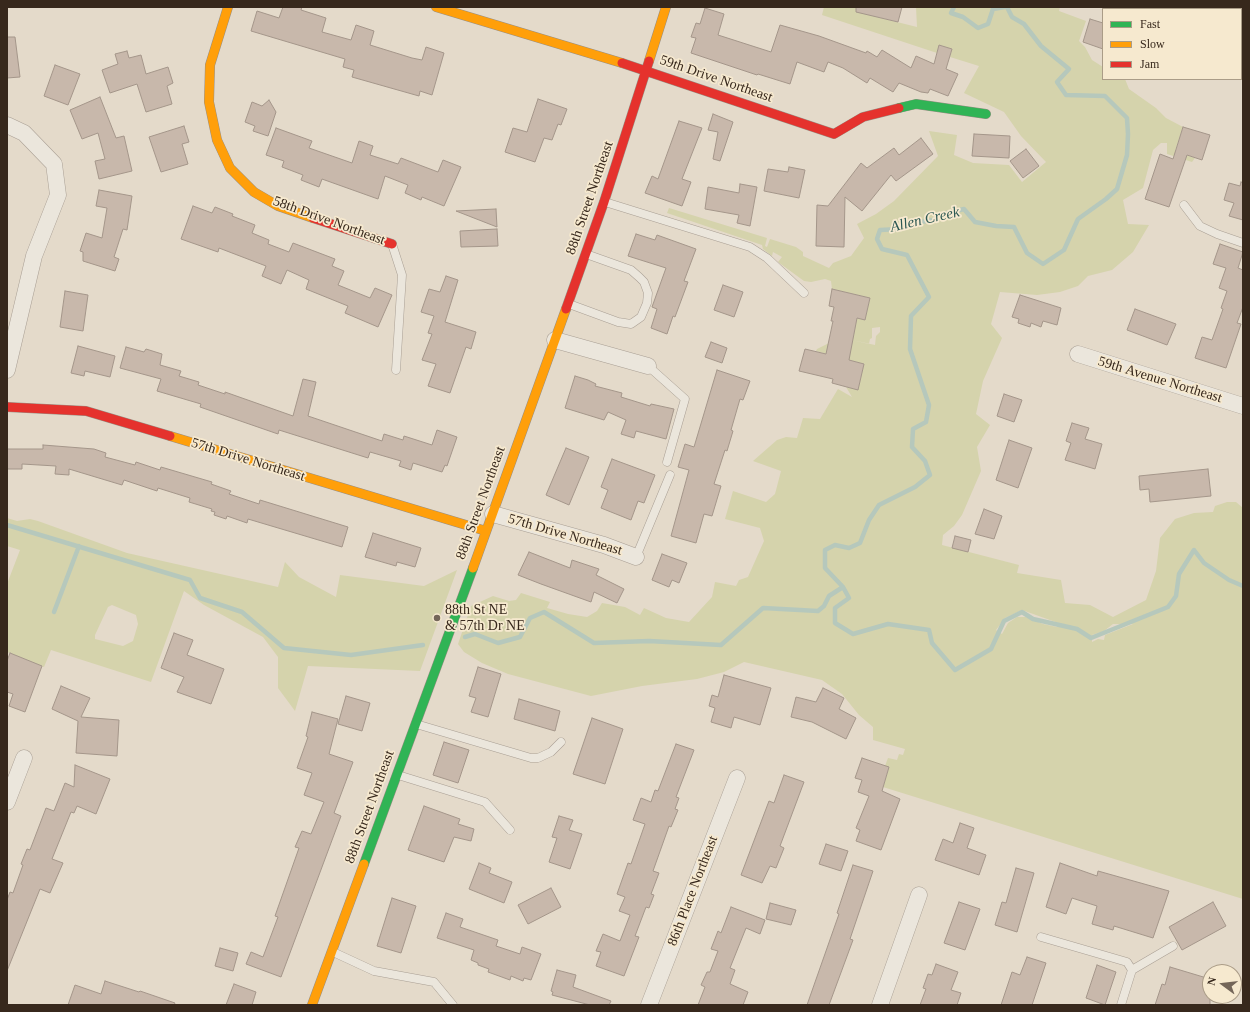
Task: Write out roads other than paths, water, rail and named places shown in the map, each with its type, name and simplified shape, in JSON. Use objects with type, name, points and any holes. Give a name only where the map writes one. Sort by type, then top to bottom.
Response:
[{"type":"street","name":"58th Drive Northeast","points":[[228,7],[210,65],[209,102],[218,140],[230,168],[254,192],[278,206],[392,244]]},
{"type":"street","name":"59th Drive Northeast","points":[[436,7],[647,70],[834,134],[863,117],[916,104],[986,114]]},
{"type":"street","name":"88th Street Northeast","points":[[312,1005],[486,531],[586,253],[647,70],[666,7]]},
{"type":"street","points":[[7,125],[24,133],[54,164],[58,195],[34,256],[7,370]]},
{"type":"street","points":[[555,340],[648,366]]},
{"type":"street","name":"59th Avenue Northeast","points":[[1078,354],[1243,406]]},
{"type":"street","name":"57th Drive Northeast","points":[[7,407],[86,411],[486,531]]},
{"type":"street","name":"57th Drive Northeast","points":[[492,514],[604,545],[636,557]]},
{"type":"street","points":[[7,802],[24,758]]},
{"type":"street","name":"86th Place Northeast","points":[[649,1005],[737,778]]},
{"type":"street","points":[[880,1005],[918,895]]},
{"type":"lane","points":[[604,202],[750,247],[767,258],[804,293]]},
{"type":"lane","points":[[1184,205],[1200,226],[1243,243]]},
{"type":"lane","points":[[392,244],[402,275],[396,370]]},
{"type":"lane","points":[[568,303],[618,322],[631,324],[642,317],[647,303],[648,293],[639,277],[631,270],[586,253]]},
{"type":"lane","points":[[648,366],[685,399],[667,462]]},
{"type":"lane","points":[[636,557],[670,475]]},
{"type":"lane","points":[[415,724],[531,758],[538,758],[551,752],[561,742]]},
{"type":"lane","points":[[396,775],[486,802],[510,830]]},
{"type":"lane","points":[[1041,937],[1127,962],[1132,970]]},
{"type":"lane","points":[[1121,1005],[1132,970],[1173,946]]},
{"type":"lane","points":[[332,952],[374,971],[434,982],[453,1005]]},
{"type":"waterway","name":"Allen Creek","points":[[954,7],[951,13],[963,17],[978,28],[988,24],[993,9],[1005,7]]},
{"type":"waterway","name":"Allen Creek","points":[[1007,7],[1012,17],[1024,24],[1041,46],[1069,69],[1057,82],[1066,95],[1105,96],[1127,118],[1127,155],[1117,189],[1106,199],[1078,219],[1064,250],[1043,264],[1027,253],[1014,227],[996,226],[975,222],[964,209],[943,214],[933,220],[908,224],[900,229],[880,230],[877,239],[882,249],[907,255],[929,297],[911,316],[910,349],[929,405],[926,422],[913,429],[912,447],[925,461],[930,475],[915,487],[879,505],[869,520],[860,543],[849,548],[835,545],[825,550],[825,568],[843,587],[849,598],[835,608],[835,623],[853,634],[888,624],[929,630],[932,643],[955,670],[991,649],[1004,621],[1022,612],[1033,619],[1077,629],[1091,638],[1168,607],[1176,596],[1179,574],[1194,550],[1204,563],[1229,580],[1243,586]]},
{"type":"waterway","points":[[7,525],[190,580],[200,598],[242,612],[284,648],[351,655],[423,645]]},
{"type":"waterway","points":[[54,612],[79,546]]},
{"type":"waterway","points":[[465,637],[475,634],[498,643],[520,637],[530,618],[544,612],[594,643],[649,641],[721,645],[763,608],[818,611],[824,606],[829,596],[843,587]]},
{"type":"place","name":"88th St NE & 57th Dr NE","points":[[437,618]]}]
